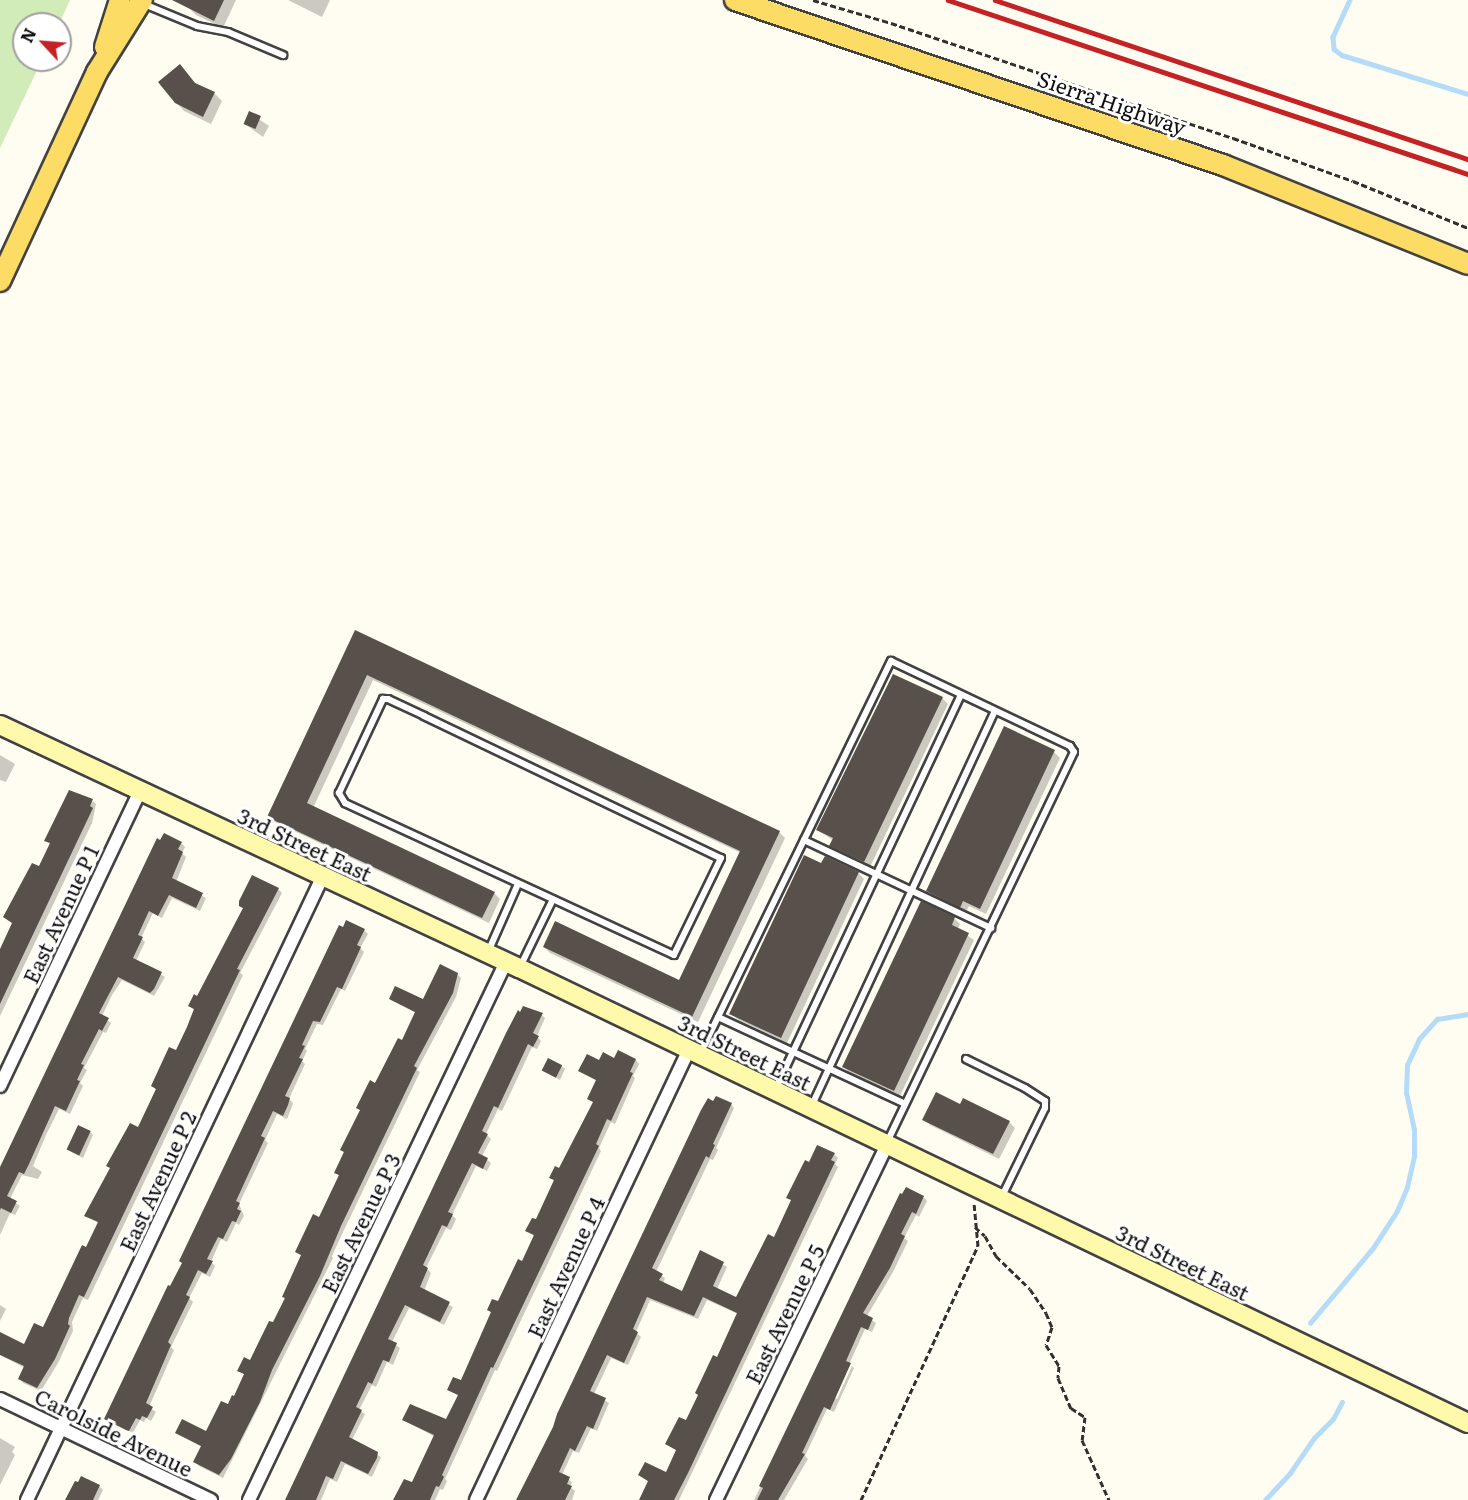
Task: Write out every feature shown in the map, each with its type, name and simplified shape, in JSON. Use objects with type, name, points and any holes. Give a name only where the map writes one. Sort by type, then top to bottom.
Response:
[{"type":"main road","points":[[98,72],[120,0]]},
{"type":"main road","name":"Sierra Highway","points":[[735,0],[1223,165],[1468,264]]},
{"type":"main road","points":[[0,281],[98,72],[141,1]]},
{"type":"street","name":"3rd Street East","points":[[0,725],[322,878],[513,965],[1468,1423]]},
{"type":"street","name":"East Avenue P 1","points":[[0,1086],[140,792]]},
{"type":"street","name":"East Avenue P 2","points":[[27,1500],[322,878]]},
{"type":"street","name":"East Avenue P 3","points":[[249,1500],[513,965]]},
{"type":"street","name":"East Avenue P 4","points":[[476,1500],[694,1053]]},
{"type":"street","name":"East Avenue P 5","points":[[716,1500],[887,1144]]},
{"type":"street","name":"Carolside Avenue","points":[[0,1399],[211,1500]]},
{"type":"lane","points":[[141,1],[197,26],[228,32],[283,55]]},
{"type":"lane","points":[[694,1053],[718,1017],[891,661],[1070,746],[1074,752],[887,1144]]},
{"type":"lane","points":[[775,1091],[961,695]]},
{"type":"lane","points":[[383,699],[388,699],[721,858],[674,955],[518,884],[345,803],[340,798],[339,793],[383,699]]},
{"type":"lane","points":[[810,1108],[995,711]]},
{"type":"lane","points":[[804,840],[991,928]]},
{"type":"lane","points":[[487,953],[518,884]]},
{"type":"lane","points":[[513,965],[552,899]]},
{"type":"lane","points":[[718,1017],[905,1104]]},
{"type":"lane","points":[[966,1059],[1025,1088],[1045,1101],[1045,1108],[1000,1199]]},
{"type":"path","points":[[813,0],[902,27],[1233,138],[1353,182],[1468,228]]},
{"type":"path","points":[[861,1500],[978,1246],[974,1186]]},
{"type":"path","points":[[975,1227],[985,1236],[996,1256],[1030,1290],[1046,1313],[1052,1327],[1046,1345],[1059,1366],[1058,1378],[1071,1408],[1085,1417],[1082,1440],[1109,1500]]},
{"type":"green space","points":[[0,0],[70,0],[64,12],[12,12],[12,72],[36,72],[0,148]]},
{"type":"building","points":[[172,0],[224,0],[214,21]]},
{"type":"building","points":[[180,64],[195,83],[215,92],[203,117],[175,103],[158,82]]},
{"type":"building","points":[[249,111],[261,116],[255,129],[244,124]]},
{"type":"building","points":[[355,630],[780,831],[692,1017],[543,947],[555,921],[679,980],[740,851],[367,675],[307,803],[495,892],[482,918],[267,817]]},
{"type":"building","points":[[893,674],[943,697],[864,862],[829,846],[833,838],[816,830]]},
{"type":"building","points":[[1004,726],[1055,750],[980,909],[963,901],[960,908],[926,891]]},
{"type":"building","points":[[69,790],[93,799],[90,806],[93,808],[0,1004],[0,949],[12,923],[3,917],[32,863],[39,866],[50,843],[44,841]]},
{"type":"building","points":[[164,833],[182,842],[178,849],[183,852],[172,878],[203,893],[196,908],[169,895],[158,916],[149,911],[138,935],[143,937],[133,958],[162,972],[154,989],[150,993],[118,977],[99,1013],[109,1018],[102,1031],[99,1029],[81,1064],[84,1065],[77,1080],[80,1081],[66,1111],[55,1106],[24,1174],[19,1172],[7,1196],[17,1201],[11,1213],[1,1208],[0,1210],[0,1167],[157,838],[160,840]]},
{"type":"building","points":[[804,855],[821,863],[825,856],[859,872],[781,1038],[729,1014]]},
{"type":"building","points":[[252,875],[279,888],[237,969],[240,970],[84,1297],[79,1295],[69,1318],[70,1326],[55,1359],[37,1388],[18,1379],[24,1366],[0,1355],[0,1332],[24,1344],[34,1323],[43,1327],[82,1245],[86,1247],[98,1222],[84,1216],[110,1168],[106,1166],[130,1123],[138,1127],[156,1089],[151,1086],[169,1047],[176,1050],[187,1027],[194,1009],[188,1006],[194,994],[197,996],[243,908],[239,906],[239,901]]},
{"type":"building","points":[[921,901],[955,917],[952,925],[969,933],[894,1091],[842,1067]]},
{"type":"building","points":[[346,920],[365,929],[357,945],[361,947],[342,989],[337,987],[320,1022],[313,1021],[302,1045],[305,1046],[299,1058],[303,1059],[285,1096],[290,1098],[288,1105],[283,1116],[273,1111],[261,1136],[265,1138],[236,1201],[240,1203],[237,1209],[241,1211],[236,1222],[232,1221],[223,1239],[218,1237],[207,1259],[213,1261],[206,1274],[198,1270],[186,1295],[190,1297],[168,1342],[171,1345],[146,1403],[153,1407],[147,1418],[142,1416],[140,1420],[136,1418],[129,1431],[126,1430],[104,1419],[168,1285],[170,1286],[182,1263],[179,1261],[339,925],[343,927]]},
{"type":"building","points":[[440,964],[458,973],[453,993],[414,1066],[417,1068],[341,1226],[320,1276],[272,1370],[260,1402],[231,1459],[219,1475],[193,1462],[201,1446],[175,1433],[182,1419],[206,1431],[221,1401],[228,1404],[232,1395],[234,1396],[244,1374],[237,1371],[244,1357],[250,1360],[269,1321],[273,1322],[285,1298],[282,1297],[301,1255],[295,1252],[313,1214],[319,1217],[339,1175],[334,1173],[344,1152],[340,1150],[360,1110],[356,1108],[370,1080],[375,1083],[398,1038],[402,1040],[415,1012],[389,999],[395,986],[423,999]]},
{"type":"building","points":[[523,1006],[543,1013],[533,1033],[539,1036],[533,1047],[528,1044],[498,1108],[494,1106],[482,1131],[488,1134],[478,1153],[488,1158],[483,1169],[472,1163],[448,1212],[453,1214],[447,1227],[442,1225],[423,1265],[428,1268],[420,1287],[450,1302],[440,1322],[405,1305],[388,1339],[397,1343],[389,1362],[383,1360],[372,1384],[368,1382],[356,1407],[362,1410],[349,1437],[378,1452],[377,1458],[368,1474],[341,1461],[333,1479],[326,1476],[316,1500],[285,1500],[506,1033],[518,1010],[520,1012]]},
{"type":"building","points":[[618,1050],[636,1059],[630,1072],[633,1073],[611,1121],[607,1119],[596,1144],[599,1146],[493,1368],[491,1367],[442,1475],[444,1477],[439,1487],[436,1486],[430,1500],[393,1500],[404,1479],[412,1482],[434,1435],[402,1420],[410,1404],[446,1419],[458,1395],[447,1390],[453,1377],[461,1380],[491,1312],[487,1310],[492,1299],[498,1301],[518,1259],[522,1261],[534,1235],[525,1231],[532,1218],[536,1219],[554,1180],[549,1178],[555,1166],[559,1168],[593,1102],[587,1099],[596,1080],[578,1071],[587,1054],[599,1060],[603,1052],[614,1058]]},
{"type":"building","points":[[548,1058],[562,1065],[556,1078],[542,1070]]},
{"type":"building","points":[[936,1092],[960,1104],[963,1098],[1010,1121],[993,1154],[922,1120]]},
{"type":"building","points":[[716,1096],[732,1103],[709,1158],[706,1156],[652,1268],[663,1274],[659,1280],[682,1291],[700,1250],[724,1262],[713,1286],[736,1297],[768,1234],[774,1237],[791,1200],[786,1198],[805,1160],[809,1162],[817,1145],[835,1153],[831,1160],[835,1162],[688,1473],[674,1500],[639,1500],[648,1481],[638,1475],[645,1462],[666,1472],[676,1450],[665,1444],[679,1417],[686,1420],[698,1395],[695,1393],[713,1355],[717,1357],[737,1313],[703,1297],[694,1316],[647,1297],[633,1329],[638,1332],[624,1363],[607,1355],[590,1391],[606,1398],[593,1429],[587,1426],[575,1451],[570,1448],[559,1472],[570,1477],[567,1484],[572,1486],[565,1500],[516,1500],[553,1427],[557,1414],[701,1110],[708,1098],[713,1101]]},
{"type":"building","points":[[78,1125],[91,1131],[79,1155],[67,1149]]},
{"type":"building","points":[[906,1187],[924,1196],[916,1214],[912,1212],[901,1234],[905,1236],[890,1268],[863,1313],[873,1318],[868,1330],[861,1327],[846,1361],[851,1363],[830,1410],[824,1407],[802,1453],[805,1454],[778,1500],[757,1500],[763,1488],[759,1486],[900,1193],[902,1194]]},
{"type":"building","points":[[81,1476],[100,1485],[93,1500],[65,1500],[75,1481],[78,1482]]},
{"type":"waterway","points":[[1350,0],[1333,37],[1334,49],[1342,55],[1468,94]]},
{"type":"waterway","points":[[1310,1323],[1373,1248],[1397,1211],[1407,1187],[1414,1156],[1414,1130],[1406,1093],[1407,1065],[1419,1039],[1437,1019],[1468,1014]]},
{"type":"waterway","points":[[1265,1500],[1290,1473],[1314,1438],[1333,1419],[1342,1402]]},
{"type":"railway","points":[[948,0],[1468,174]]},
{"type":"railway","points":[[995,0],[1468,159]]}]
